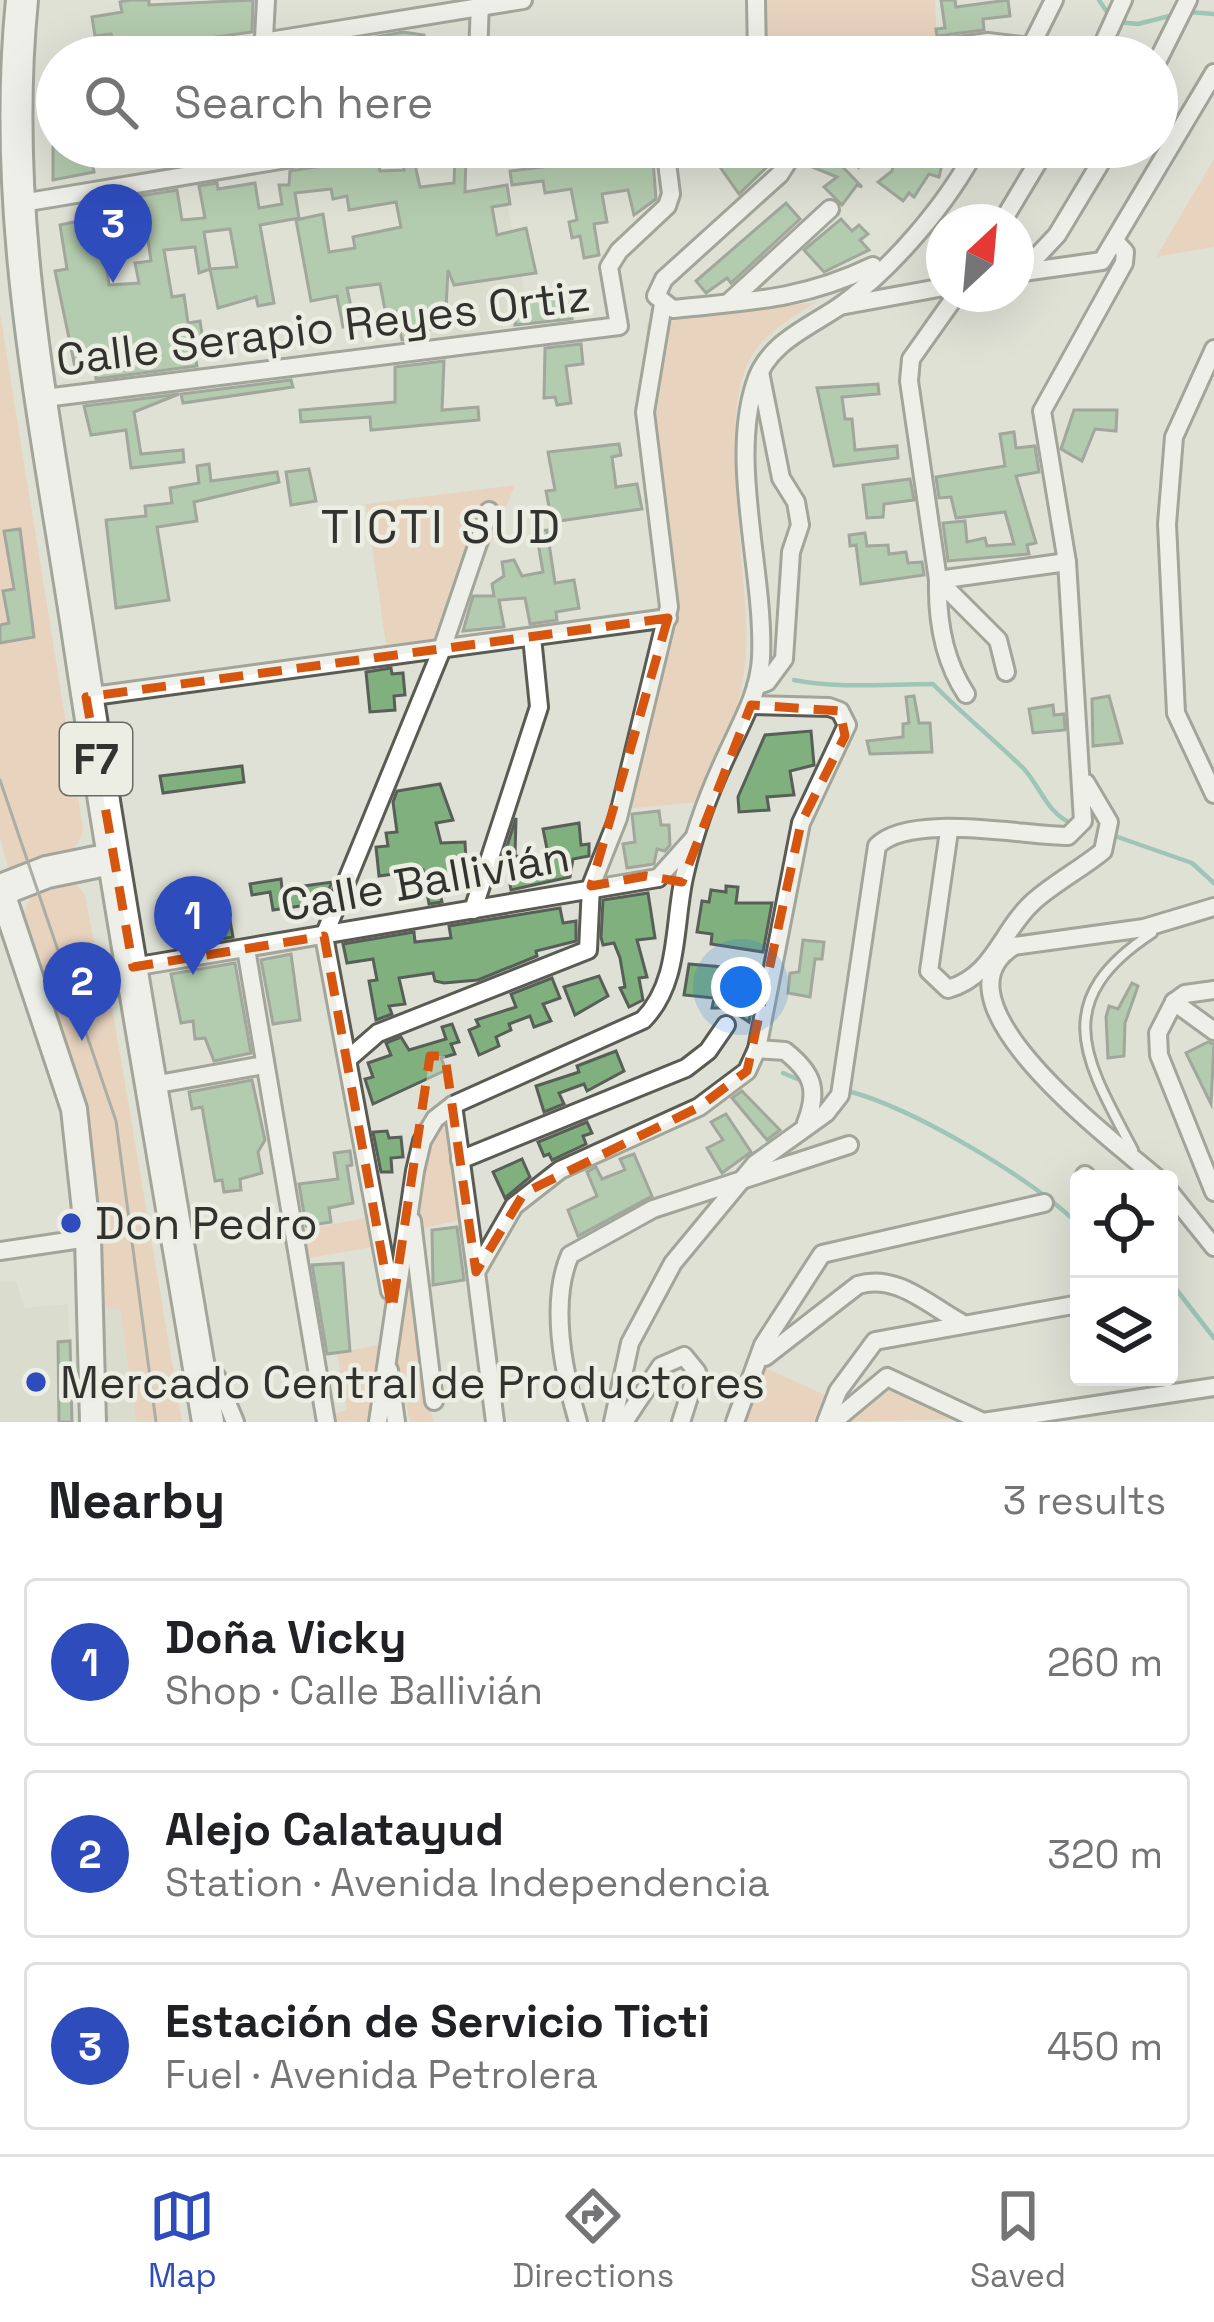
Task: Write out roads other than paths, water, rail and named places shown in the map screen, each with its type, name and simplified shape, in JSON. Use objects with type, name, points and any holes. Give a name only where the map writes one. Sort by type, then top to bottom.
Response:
[{"type":"highway","name":"F7","points":[[22,0],[14,93],[15,204],[36,399],[208,1422]]},
{"type":"highway","name":"F7","points":[[0,257],[190,1422]]},
{"type":"highway","points":[[0,888],[96,862]]},
{"type":"street","points":[[264,36],[266,0]]},
{"type":"street","points":[[329,36],[480,4],[523,0]]},
{"type":"street","points":[[756,0],[757,36]]},
{"type":"street","points":[[1036,36],[1054,0]]},
{"type":"street","points":[[1107,36],[1124,0]]},
{"type":"street","points":[[1170,36],[1188,0]]},
{"type":"street","points":[[479,36],[480,4]]},
{"type":"street","points":[[1178,134],[1214,73]]},
{"type":"street","points":[[15,204],[196,168]]},
{"type":"street","name":"Calle Serapio Reyes Ortiz","points":[[36,399],[619,326],[609,267],[619,251],[667,206],[671,194],[668,168]]},
{"type":"street","points":[[785,168],[664,279],[656,296],[663,304],[673,309],[821,291],[890,259]]},
{"type":"street","points":[[378,1422],[422,1141],[435,1119],[453,1106],[643,1020],[662,997],[695,837],[756,686],[761,632],[749,440],[760,371],[789,338],[839,306],[890,259],[940,202],[962,168]]},
{"type":"street","points":[[1013,204],[1034,168]]},
{"type":"street","points":[[1034,258],[1057,236],[1098,168]]},
{"type":"street","points":[[1034,270],[1102,261],[1158,168]]},
{"type":"street","points":[[727,303],[830,209]]},
{"type":"street","points":[[613,1422],[622,1366],[653,1291],[735,1184],[806,1123],[826,1113],[840,1095],[877,846],[898,834],[1005,827],[1068,836],[1083,821],[1067,562],[1042,411],[1124,262],[1125,252],[1115,241]]},
{"type":"street","points":[[839,306],[926,290]]},
{"type":"street","points":[[348,1059],[378,1034],[588,950],[591,886],[618,818],[668,618],[645,412],[663,304]]},
{"type":"street","points":[[944,312],[911,359],[909,381],[943,637],[954,676],[966,694]]},
{"type":"street","points":[[1214,349],[1174,436],[1167,524],[1176,713],[1214,794]]},
{"type":"street","points":[[756,686],[767,682],[784,659],[791,552],[800,525],[796,502],[783,487],[760,371]]},
{"type":"street","points":[[392,1310],[324,936],[442,649],[489,511]]},
{"type":"street","points":[[938,580],[1067,562]]},
{"type":"street","points":[[938,580],[998,640],[1006,672]]},
{"type":"street","points":[[86,697],[668,618]]},
{"type":"street","points":[[473,910],[539,707],[532,638]]},
{"type":"street","points":[[476,1272],[524,1193],[560,1169],[699,1107],[747,1071],[757,1049],[801,823],[847,724],[840,710],[829,707],[752,705]]},
{"type":"street","points":[[1083,777],[1109,821],[1103,851],[1036,899],[1014,922],[990,974],[997,1014],[1011,1044],[1148,1170]]},
{"type":"street","points":[[949,831],[929,971],[948,988],[963,984],[996,957],[1039,940],[1168,922],[1214,907]]},
{"type":"street","points":[[678,918],[674,893],[658,878],[695,837]]},
{"type":"street","name":"Calle Ballivián","points":[[134,967],[658,878]]},
{"type":"street","points":[[0,888],[9,948],[74,1109],[88,1238],[93,1422]]},
{"type":"street","points":[[246,949],[326,1422]]},
{"type":"street","points":[[1214,990],[1185,994],[1174,1002],[1158,1034],[1160,1055],[1214,1192]]},
{"type":"street","points":[[1174,1002],[1214,1031]]},
{"type":"street","points":[[460,1160],[686,1068],[708,1051],[725,1025]]},
{"type":"street","points":[[757,1049],[784,1051],[812,1078],[815,1099],[806,1123]]},
{"type":"street","points":[[153,1084],[264,1065]]},
{"type":"street","points":[[453,1106],[495,1422]]},
{"type":"street","points":[[578,1422],[570,1392],[560,1298],[570,1256],[653,1209],[849,1145]]},
{"type":"street","points":[[706,1192],[717,1200],[717,1211]]},
{"type":"street","points":[[1178,1202],[1214,1247]]},
{"type":"street","points":[[735,1422],[749,1376],[803,1279],[831,1247],[1044,1203]]},
{"type":"street","points":[[410,1208],[434,1400]]},
{"type":"street","points":[[0,1251],[88,1238]]},
{"type":"street","points":[[749,1376],[773,1348],[872,1281],[901,1288],[962,1323]]},
{"type":"street","points":[[829,1422],[838,1391],[875,1341],[1070,1305]]},
{"type":"street","points":[[387,1346],[396,1422]]},
{"type":"street","points":[[624,1422],[661,1366],[684,1356],[697,1372],[681,1422]]},
{"type":"street","points":[[199,1364],[216,1376],[236,1422]]},
{"type":"street","points":[[829,1422],[887,1377],[983,1422],[1214,1387]]},
{"type":"lane","points":[[1139,1162],[1088,1069],[1084,1032],[1091,998],[1107,973],[1127,950],[1168,922]]},
{"type":"waterway","points":[[1099,0],[1109,15]]},
{"type":"waterway","points":[[1188,12],[1214,14]]},
{"type":"waterway","points":[[1118,22],[1138,24],[1177,14]]},
{"type":"waterway","points":[[794,680],[933,684],[1024,769],[1050,807],[1073,824]]},
{"type":"waterway","points":[[1112,835],[1192,863],[1214,883]]},
{"type":"waterway","points":[[783,1073],[807,1083]]},
{"type":"waterway","points":[[848,1091],[906,1113],[971,1147],[1070,1217]]},
{"type":"waterway","points":[[1178,1292],[1214,1338]]},
{"type":"tram line","points":[[0,780],[116,1121],[156,1422]]},
{"type":"place","name":"Estación de Servicio Ticti","points":[[113,283]]},
{"type":"place","name":"Doña Vicky","points":[[193,975]]},
{"type":"place","name":"Alejo Calatayud","points":[[82,1041]]},
{"type":"place","name":"Don Pedro","points":[[71,1223]]},
{"type":"place","name":"Mercado Central de Productores","points":[[36,1382]]},
{"type":"district","name":"TICTI SUD","points":[[442,526]]}]
